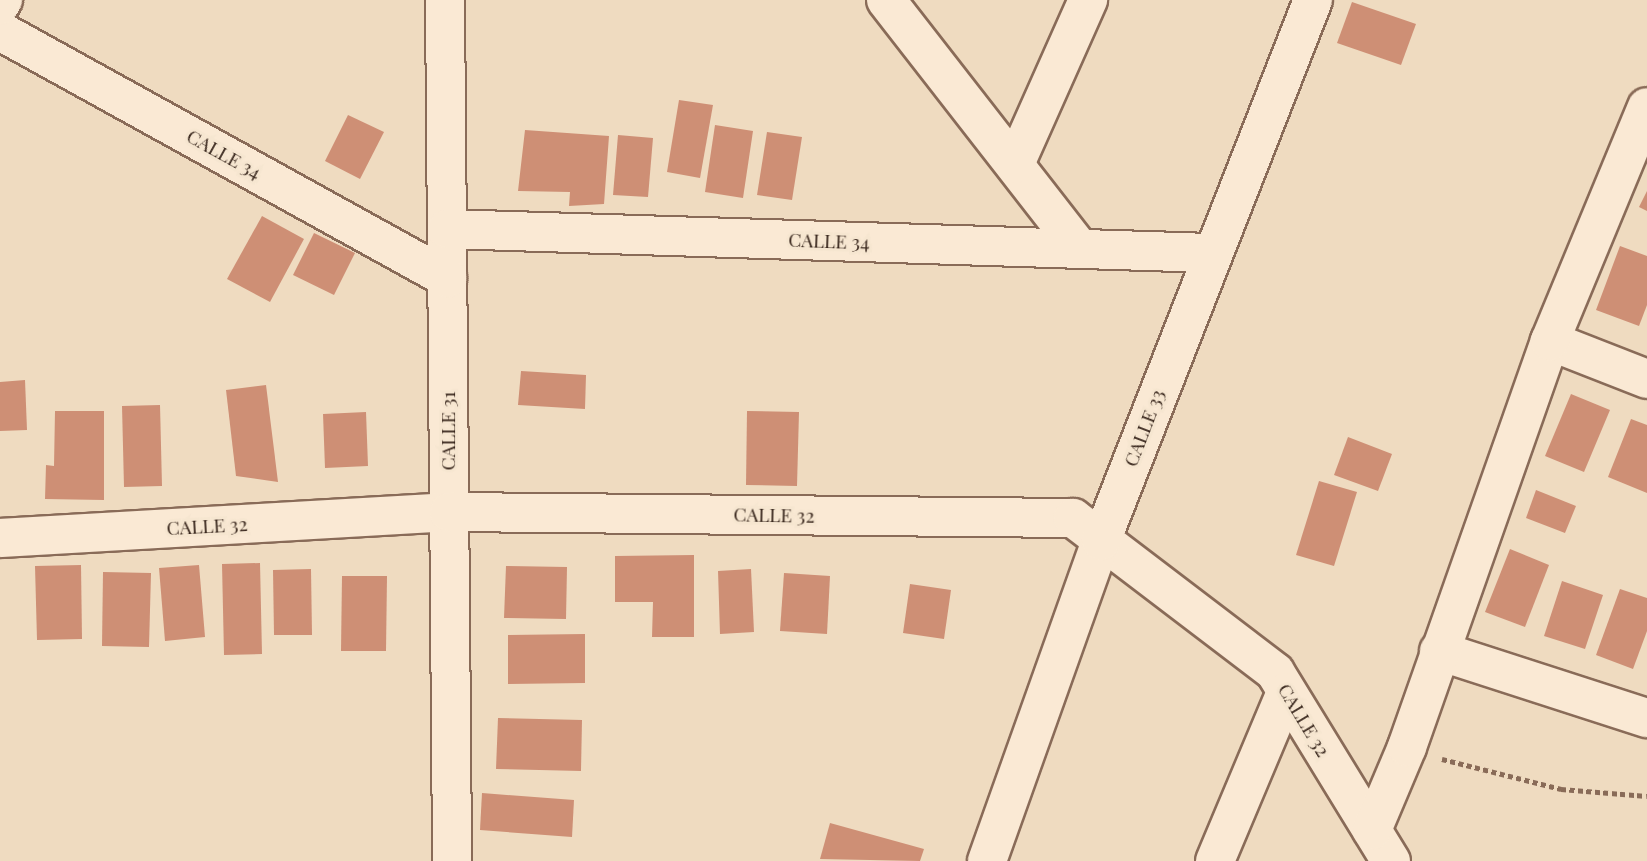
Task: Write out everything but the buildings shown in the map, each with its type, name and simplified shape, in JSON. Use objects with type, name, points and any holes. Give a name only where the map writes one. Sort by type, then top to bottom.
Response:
[{"type":"street","points":[[0,5],[3,0]]},
{"type":"street","name":"CALLE 31","points":[[445,0],[452,861]]},
{"type":"street","points":[[886,0],[1079,248]]},
{"type":"street","points":[[1015,164],[1088,0]]},
{"type":"street","name":"CALLE 33","points":[[987,861],[1101,541],[1210,253],[1313,0]]},
{"type":"street","name":"CALLE 34","points":[[0,30],[447,278]]},
{"type":"street","points":[[1381,846],[1407,747],[1439,651],[1550,341],[1647,107]]},
{"type":"street","name":"CALLE 34","points":[[447,229],[1210,253]]},
{"type":"street","points":[[1550,341],[1647,379]]},
{"type":"street","name":"CALLE 32","points":[[0,538],[449,512],[1073,518],[1275,672],[1381,846]]},
{"type":"street","points":[[1439,651],[1647,718]]},
{"type":"street","points":[[1215,861],[1286,692]]},
{"type":"path","points":[[1407,747],[1485,773],[1561,789],[1647,796]]}]
